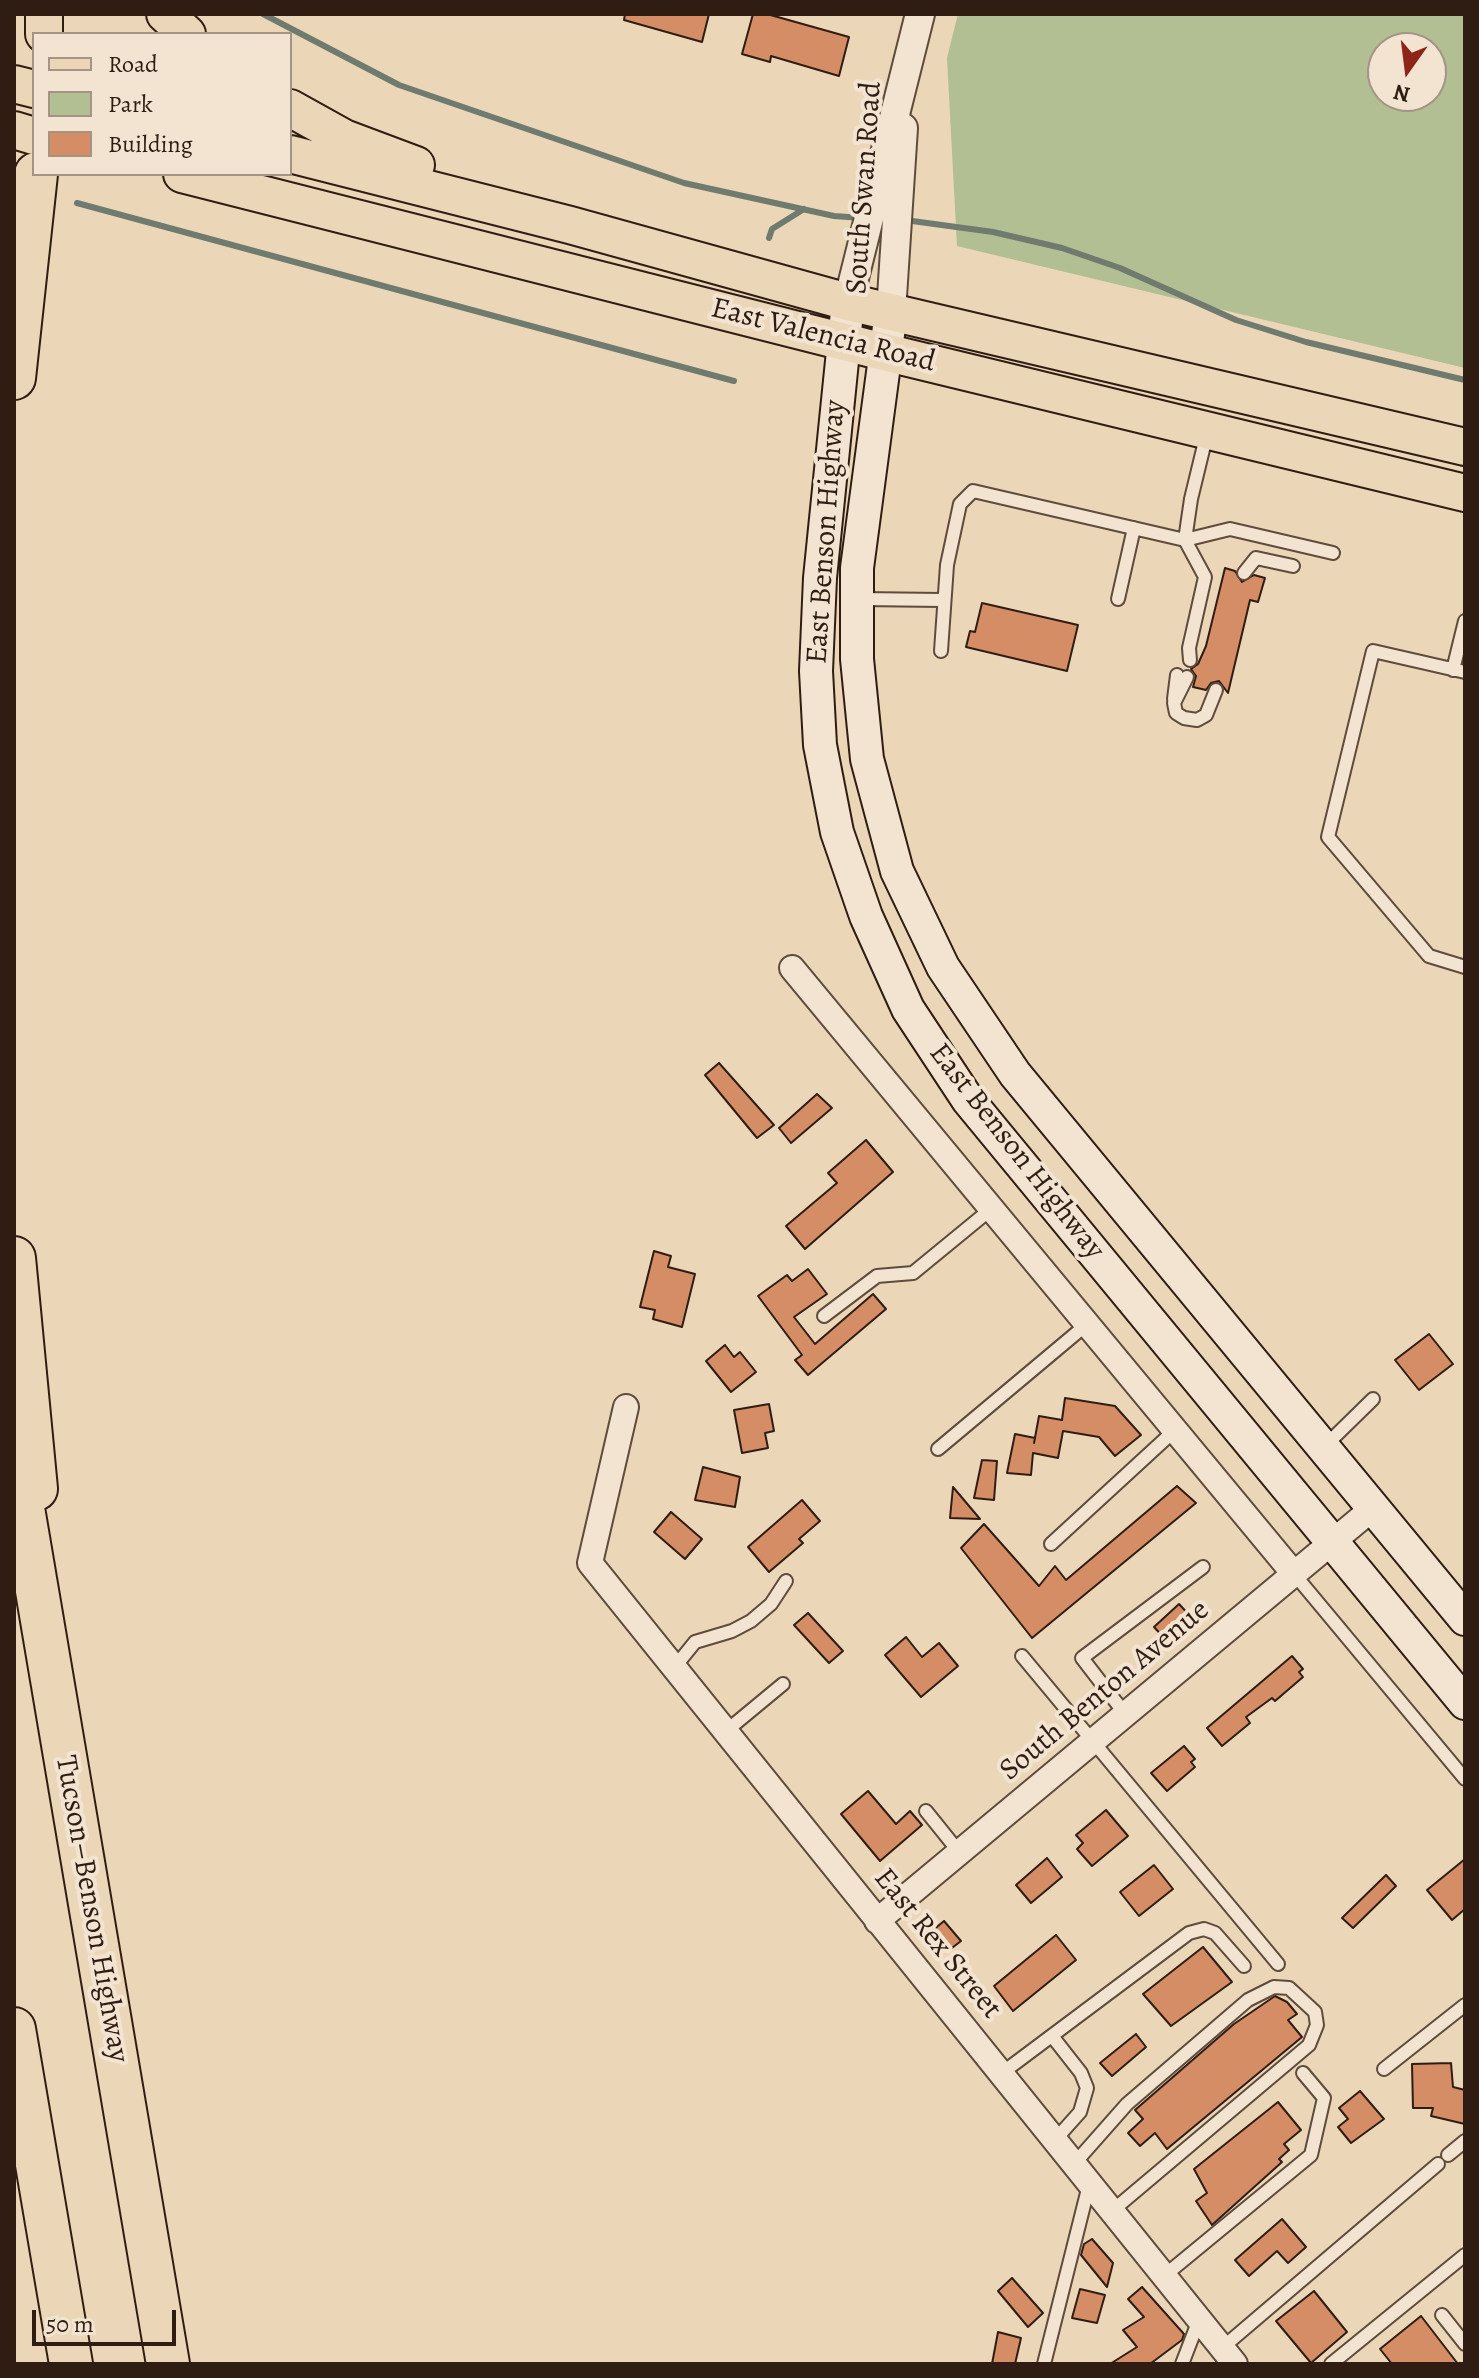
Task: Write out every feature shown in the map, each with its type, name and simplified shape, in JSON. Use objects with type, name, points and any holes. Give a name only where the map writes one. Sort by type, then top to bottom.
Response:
[{"type":"highway","points":[[14,378],[36,176]]},
{"type":"highway","points":[[14,1258],[57,1709]]},
{"type":"highway","name":"Tucson–Benson Highway","points":[[14,1455],[168,2364]]},
{"type":"highway","points":[[14,2029],[71,2364]]},
{"type":"highway","points":[[14,2069],[58,2286]]},
{"type":"main road","points":[[165,14],[185,32]]},
{"type":"main road","points":[[292,109],[344,138],[570,225]]},
{"type":"main road","name":"East Valencia Road","points":[[292,155],[570,225],[848,302],[1465,447]]},
{"type":"main road","name":"East Valencia Road","points":[[190,176],[842,342],[1465,493]]},
{"type":"main road","name":"East Benson Highway","points":[[848,302],[820,578],[816,671],[820,745],[837,832],[866,916],[908,1009],[968,1100],[1465,1703]]},
{"type":"main road","name":"East Benson Highway","points":[[891,312],[857,599],[857,659],[867,759],[897,871],[943,967],[1015,1074],[1465,1619]]},
{"type":"street","name":"South Swan Road","points":[[848,302],[863,235],[885,202],[907,68],[920,14]]},
{"type":"street","name":"South Swan Road","points":[[885,202],[896,239],[891,312]]},
{"type":"street","name":"East Benson Highway","points":[[792,968],[1295,1575]]},
{"type":"street","name":"East Rex Street","points":[[626,1407],[590,1563],[1229,2356]]},
{"type":"street","name":"South Benton Avenue","points":[[877,1921],[1372,1509]]},
{"type":"lane","points":[[1187,655],[1205,577],[1185,540],[1191,499],[1208,430]]},
{"type":"lane","points":[[941,651],[942,600],[960,504],[973,491],[1185,540],[1230,529],[1333,553]]},
{"type":"lane","points":[[1118,599],[1134,528]]},
{"type":"lane","points":[[1244,573],[1256,558],[1293,566]]},
{"type":"lane","points":[[857,599],[942,600]]},
{"type":"lane","points":[[1465,621],[1459,671],[1373,651],[1328,837],[1429,956],[1465,967]]},
{"type":"lane","points":[[1182,676],[1174,703],[1180,716],[1197,720],[1209,710],[1216,690]]},
{"type":"lane","points":[[824,1316],[877,1276],[913,1273],[991,1209]]},
{"type":"lane","points":[[938,1449],[1086,1325]]},
{"type":"lane","points":[[1323,1448],[1373,1399]]},
{"type":"lane","points":[[1051,1544],[1174,1431]]},
{"type":"lane","points":[[1126,1715],[1082,1658],[1203,1567]]},
{"type":"lane","points":[[1295,1575],[1465,1779]]},
{"type":"lane","points":[[674,1668],[695,1642],[732,1631],[751,1621],[771,1604],[786,1581]]},
{"type":"lane","points":[[1022,1656],[1278,1964]]},
{"type":"lane","points":[[725,1732],[783,1684]]},
{"type":"lane","points":[[926,1811],[959,1852]]},
{"type":"lane","points":[[1002,2073],[1189,1933],[1204,1929],[1215,1933],[1244,1966]]},
{"type":"lane","points":[[1074,2164],[1127,2104],[1248,2000],[1274,1987],[1289,1988],[1315,2012],[1317,2025],[1309,2045],[1112,2211]]},
{"type":"lane","points":[[1384,2069],[1465,2005]]},
{"type":"lane","points":[[1052,2036],[1087,2088],[1080,2112],[1055,2140]]},
{"type":"lane","points":[[1164,2276],[1311,2155],[1324,2098],[1303,2073]]},
{"type":"lane","points":[[1229,2356],[1465,2141]]},
{"type":"lane","points":[[1044,2364],[1090,2184]]},
{"type":"lane","points":[[1331,2364],[1465,2255]]},
{"type":"lane","points":[[1442,2315],[1465,2344]]},
{"type":"lane","points":[[1182,2364],[1199,2320]]},
{"type":"green space","points":[[958,14],[1465,14],[1465,368],[957,246],[947,58]]},
{"type":"building","points":[[625,14],[709,14],[702,42],[624,20]]},
{"type":"building","points":[[753,14],[767,14],[849,37],[839,76],[771,56],[770,62],[742,54]]},
{"type":"building","points":[[1225,568],[1235,571],[1242,582],[1254,575],[1265,578],[1258,602],[1250,600],[1228,693],[1219,681],[1211,683],[1206,690],[1193,687],[1196,676],[1191,669],[1198,664],[1206,646]]},
{"type":"building","points":[[982,603],[1078,625],[1067,671],[966,647],[970,631],[975,632]]},
{"type":"building","points":[[719,1063],[774,1125],[757,1138],[705,1075]]},
{"type":"building","points":[[817,1094],[832,1108],[791,1143],[779,1128]]},
{"type":"building","points":[[866,1140],[893,1172],[805,1249],[786,1226],[837,1183],[828,1173]]},
{"type":"building","points":[[654,1251],[671,1256],[668,1267],[695,1274],[682,1327],[653,1319],[655,1310],[640,1307]]},
{"type":"building","points":[[808,1269],[827,1294],[794,1317],[815,1344],[873,1294],[886,1309],[808,1375],[795,1360],[802,1355],[758,1296],[787,1275],[792,1281]]},
{"type":"building","points":[[1429,1334],[1453,1364],[1419,1390],[1395,1360]]},
{"type":"building","points":[[725,1345],[734,1357],[740,1352],[756,1372],[731,1392],[706,1361]]},
{"type":"building","points":[[1065,1398],[1115,1406],[1141,1435],[1115,1456],[1099,1437],[1063,1431],[1058,1458],[1033,1453],[1031,1475],[1007,1473],[1015,1434],[1035,1438],[1039,1416],[1062,1420]]},
{"type":"building","points":[[769,1404],[774,1431],[765,1433],[768,1448],[742,1453],[734,1410]]},
{"type":"building","points":[[982,1460],[997,1461],[994,1500],[974,1498]]},
{"type":"building","points":[[703,1467],[740,1477],[735,1507],[695,1500]]},
{"type":"building","points":[[1177,1486],[1196,1503],[1032,1638],[961,1548],[984,1524],[1039,1586],[1055,1566],[1066,1580]]},
{"type":"building","points":[[953,1487],[980,1519],[950,1518]]},
{"type":"building","points":[[802,1500],[820,1521],[799,1539],[803,1543],[769,1572],[748,1547]]},
{"type":"building","points":[[671,1512],[702,1539],[685,1559],[654,1532]]},
{"type":"building","points":[[1179,1604],[1192,1618],[1166,1640],[1154,1627]]},
{"type":"building","points":[[808,1613],[843,1651],[829,1663],[794,1625]]},
{"type":"building","points":[[906,1637],[922,1657],[939,1643],[958,1666],[921,1697],[885,1655]]},
{"type":"building","points":[[1292,1656],[1303,1669],[1299,1672],[1303,1677],[1275,1701],[1272,1698],[1246,1717],[1250,1723],[1222,1746],[1207,1728]]},
{"type":"building","points":[[1184,1746],[1195,1759],[1191,1762],[1195,1767],[1167,1791],[1151,1773]]},
{"type":"building","points":[[868,1791],[896,1824],[910,1811],[922,1825],[880,1861],[841,1814]]},
{"type":"building","points":[[1106,1810],[1128,1836],[1092,1866],[1077,1849],[1083,1843],[1076,1835]]},
{"type":"building","points":[[1047,1858],[1062,1877],[1031,1903],[1016,1885]]},
{"type":"building","points":[[1465,1859],[1465,1909],[1452,1920],[1427,1890]]},
{"type":"building","points":[[1154,1865],[1173,1889],[1139,1916],[1120,1892]]},
{"type":"building","points":[[1386,1875],[1396,1886],[1353,1928],[1342,1918]]},
{"type":"building","points":[[944,1921],[961,1941],[948,1951],[932,1931]]},
{"type":"building","points":[[1056,1935],[1076,1960],[1013,2011],[994,1986]]},
{"type":"building","points":[[1203,1947],[1232,1982],[1171,2026],[1143,1994]]},
{"type":"building","points":[[1275,1996],[1287,2002],[1297,2014],[1288,2020],[1302,2037],[1167,2149],[1155,2133],[1140,2146],[1128,2133],[1143,2119],[1135,2110],[1234,2024]]},
{"type":"building","points":[[1136,2034],[1146,2047],[1112,2076],[1100,2063]]},
{"type":"building","points":[[1451,2063],[1453,2087],[1465,2090],[1465,2124],[1431,2116],[1433,2108],[1413,2108],[1412,2064]]},
{"type":"building","points":[[1360,2091],[1384,2119],[1351,2143],[1338,2127],[1348,2119],[1339,2108]]},
{"type":"building","points":[[1278,2102],[1301,2130],[1284,2144],[1289,2150],[1279,2159],[1282,2162],[1212,2225],[1196,2201],[1207,2193],[1194,2169]]},
{"type":"building","points":[[1282,2219],[1306,2247],[1288,2263],[1277,2251],[1249,2276],[1235,2260]]},
{"type":"building","points":[[1092,2239],[1113,2263],[1107,2287],[1081,2255],[1084,2244]]},
{"type":"building","points":[[1012,2278],[1043,2313],[1028,2327],[998,2291]]},
{"type":"building","points":[[1142,2287],[1184,2334],[1182,2340],[1150,2364],[1110,2364],[1137,2347],[1123,2330],[1144,2317],[1128,2299]]},
{"type":"building","points":[[1080,2289],[1105,2295],[1097,2323],[1072,2318]]},
{"type":"building","points":[[1314,2291],[1347,2332],[1311,2363],[1276,2321]]},
{"type":"building","points":[[1421,2316],[1458,2364],[1392,2364],[1380,2349]]},
{"type":"building","points":[[998,2332],[1021,2338],[1015,2364],[992,2364]]},
{"type":"waterway","points":[[263,14],[399,85],[684,183],[834,216],[862,218]]},
{"type":"waterway","points":[[77,203],[734,381]]},
{"type":"waterway","points":[[769,238],[772,229],[804,209]]},
{"type":"waterway","points":[[905,220],[993,232],[1062,248],[1120,268],[1236,320],[1306,342],[1465,380]]}]
